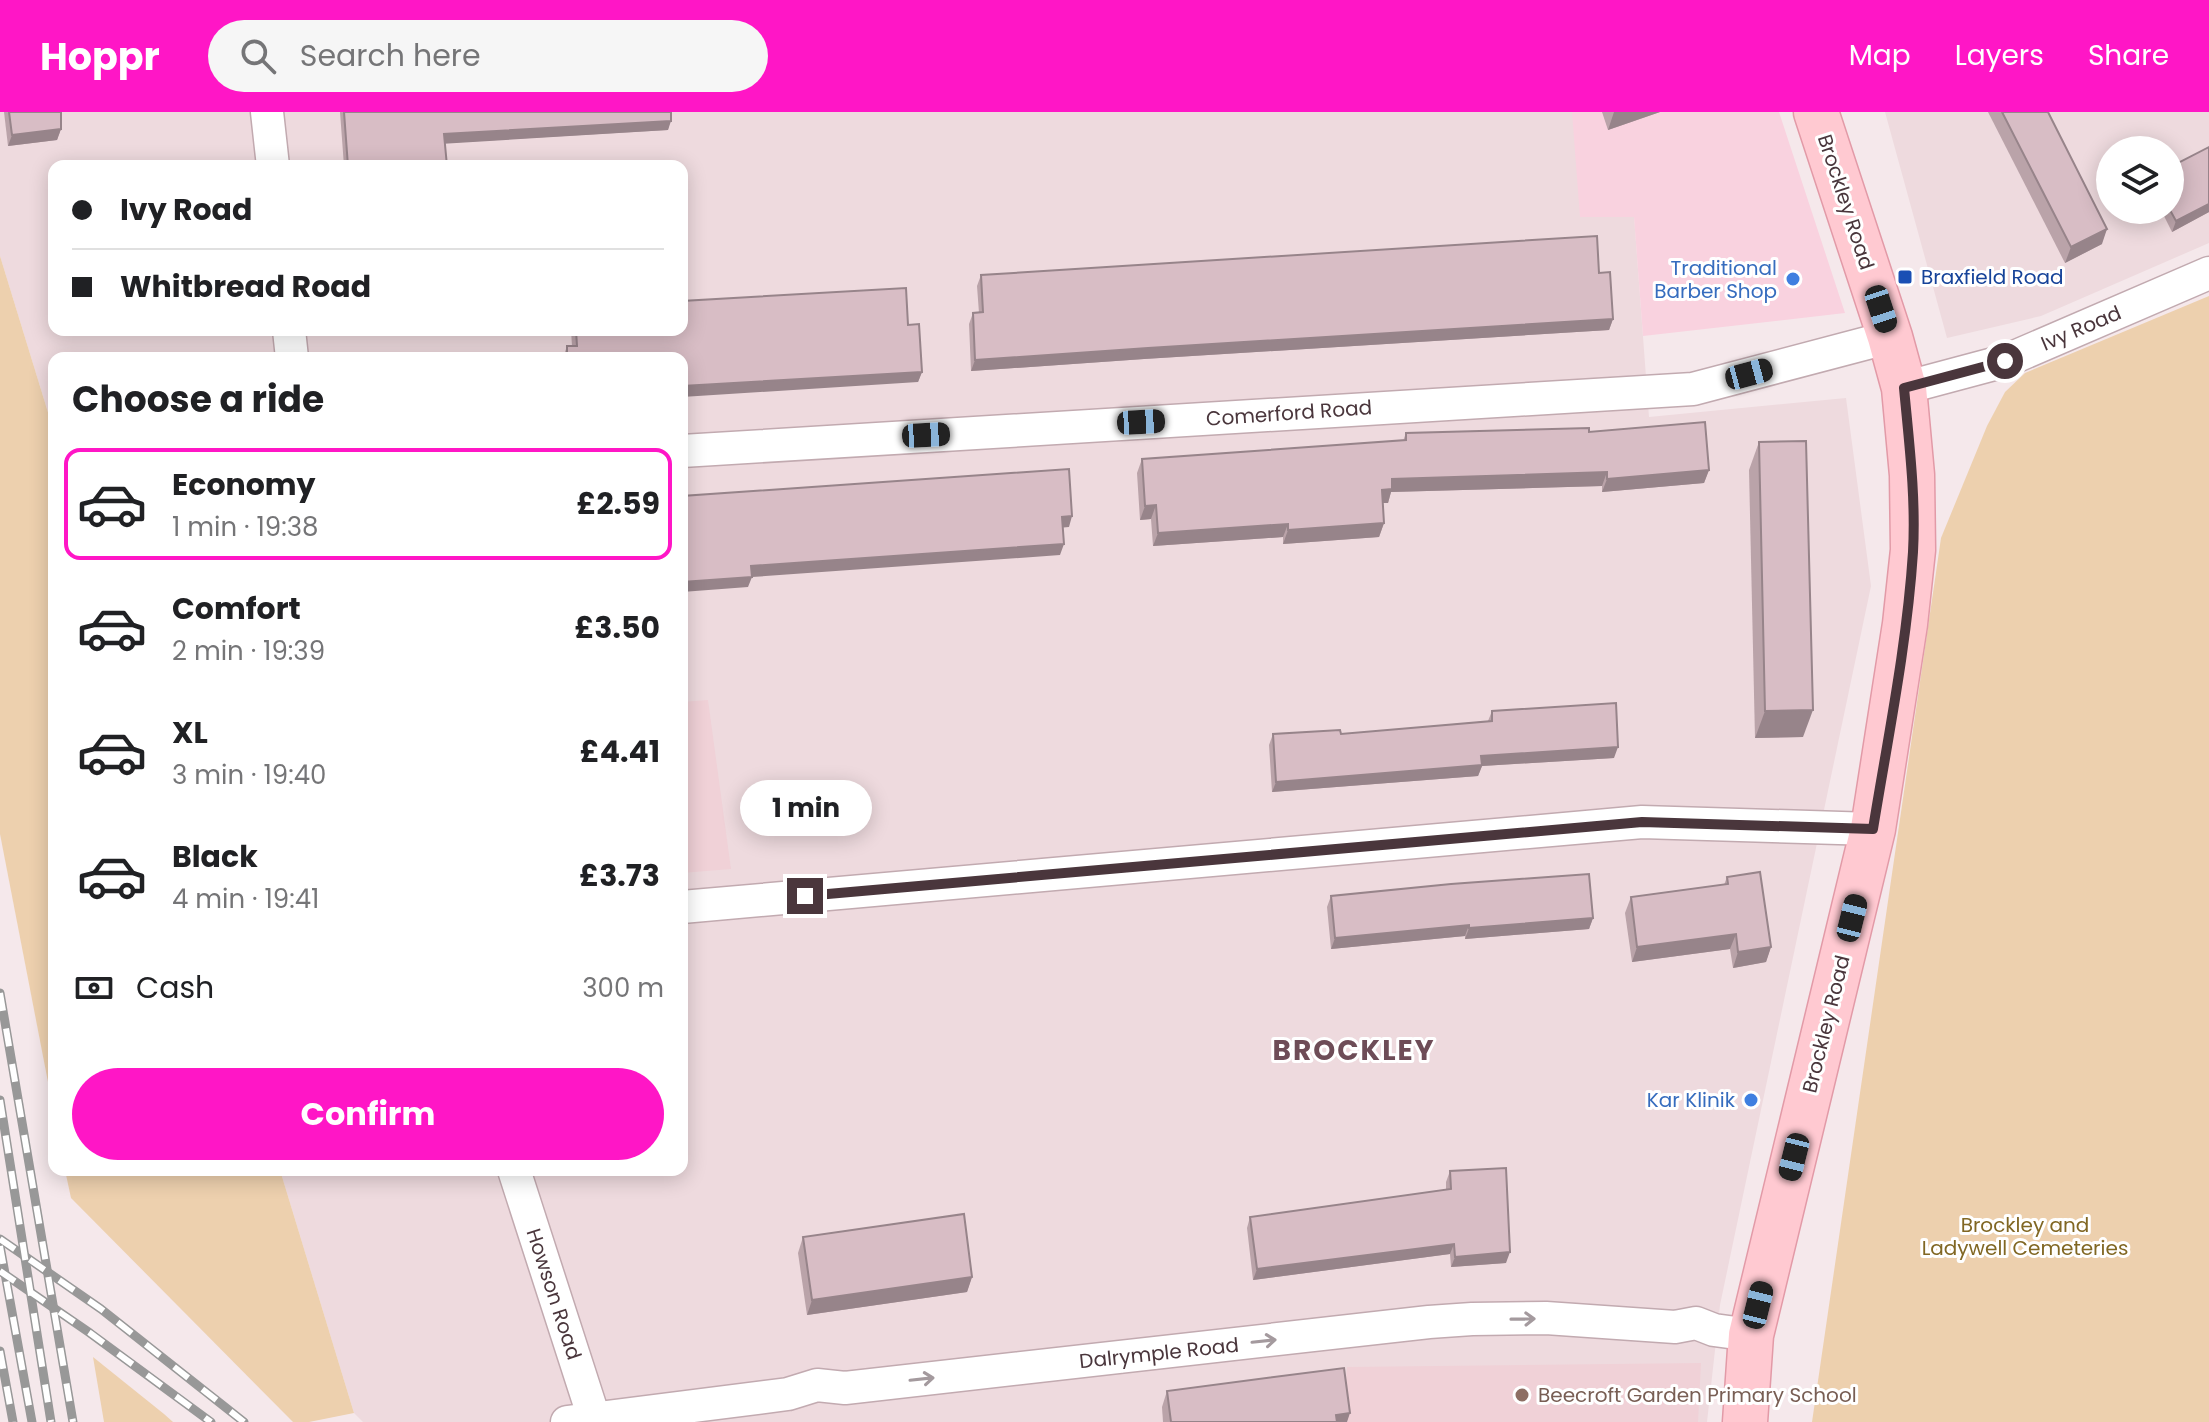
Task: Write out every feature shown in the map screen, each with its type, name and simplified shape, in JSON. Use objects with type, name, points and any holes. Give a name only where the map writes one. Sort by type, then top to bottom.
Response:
[{"type":"main road","name":"Brockley Road","points":[[1745,1422],[1751,1335],[1873,829],[1905,624],[1913,550],[1912,475],[1904,388],[1816,112]]},
{"type":"street","points":[[267,112],[272,160]]},
{"type":"street","name":"Ivy Road","points":[[1904,388],[2005,361],[2209,273]]},
{"type":"street","name":"Comerford Road","points":[[688,451],[1693,389],[1890,337]]},
{"type":"street","points":[[688,906],[1642,822],[1873,829]]},
{"type":"street","name":"Howson Road","points":[[516,1176],[581,1420]]},
{"type":"street","name":"Dalrymple Road","points":[[581,1420],[755,1410],[788,1394],[817,1385],[845,1388],[1458,1320],[1546,1318],[1675,1327],[1696,1323],[1714,1330],[1751,1335]]},
{"type":"shaded area","points":[[0,112],[1575,112],[1634,216],[1649,417],[1846,398],[1871,586],[1720,1305],[1707,1422],[363,1422],[354,1413],[282,1176],[688,1176],[688,352],[48,352],[48,412],[0,256]]},
{"type":"shaded area","points":[[1572,112],[1779,112],[1845,313],[1643,336],[1634,217],[1580,217]]},
{"type":"shaded area","points":[[1885,112],[2209,112],[2209,243],[2041,316],[1947,338]]},
{"type":"shaded area","points":[[708,700],[731,869],[688,873],[688,702]]},
{"type":"shaded area","name":"Beecroft Garden Primary School","points":[[1701,1363],[1698,1422],[1343,1422],[1347,1367]]},
{"type":"green space","points":[[0,256],[48,412],[48,1082],[0,834]]},
{"type":"green space","name":"Brockley and Ladywell Cemeteries","points":[[2209,296],[2209,1422],[1812,1422],[1941,538],[1987,426],[2005,392],[2025,373]]},
{"type":"green space","points":[[66,1176],[282,1176],[354,1413],[293,1422],[71,1198]]},
{"type":"green space","points":[[93,1357],[164,1414],[173,1422],[104,1422]]},
{"type":"building","points":[[9,112],[61,112],[61,129],[12,135]]},
{"type":"building","points":[[344,112],[671,112],[671,121],[444,134],[446,160],[348,160]]},
{"type":"building","points":[[2002,112],[2048,112],[2096,207],[2096,224],[2104,224],[2107,229],[2071,247]]},
{"type":"building","points":[[2209,147],[2209,204],[2184,217],[2184,160]]},
{"type":"building","points":[[1597,236],[1599,273],[1610,272],[1613,319],[975,360],[973,313],[983,312],[981,275]]},
{"type":"building","points":[[906,288],[908,325],[919,324],[922,372],[688,386],[688,352],[567,352],[567,346],[577,346],[576,336],[688,336],[688,301]]},
{"type":"building","points":[[1705,422],[1709,470],[1607,479],[1607,472],[1392,479],[1392,489],[1382,490],[1384,523],[1288,530],[1288,524],[1158,533],[1156,505],[1145,506],[1142,459],[1406,440],[1406,433],[1589,428],[1589,432]]},
{"type":"building","points":[[1806,441],[1813,710],[1765,711],[1759,442]]},
{"type":"building","points":[[1069,469],[1072,516],[1062,517],[1064,544],[751,566],[752,577],[688,582],[688,496]]},
{"type":"building","points":[[1616,703],[1618,747],[1481,756],[1482,765],[1276,782],[1273,734],[1340,730],[1341,734],[1492,721],[1492,711]]},
{"type":"building","points":[[1760,872],[1771,947],[1738,952],[1736,934],[1637,947],[1631,897],[1728,884],[1727,877]]},
{"type":"building","points":[[1589,874],[1593,918],[1469,928],[1469,925],[1335,938],[1331,896]]},
{"type":"building","points":[[1506,1168],[1510,1252],[1455,1257],[1454,1244],[1257,1269],[1250,1217],[1451,1189],[1450,1171]]},
{"type":"building","points":[[964,1214],[972,1277],[812,1300],[803,1237]]},
{"type":"building","points":[[1344,1368],[1350,1413],[1336,1415],[1337,1422],[1171,1422],[1167,1391]]},
{"type":"railway","points":[[0,993],[73,1422]]},
{"type":"railway","points":[[0,1100],[51,1422]]},
{"type":"railway","points":[[0,1239],[101,1309],[244,1422]]},
{"type":"railway","points":[[0,1246],[32,1422]]},
{"type":"railway","points":[[0,1271],[211,1422]]},
{"type":"railway","points":[[0,1351],[13,1422]]},
{"type":"place","name":"Braxfield Road","points":[[1905,277]]},
{"type":"place","name":"Traditional Barber Shop","points":[[1793,279]]},
{"type":"place","name":"Kar Klinik","points":[[1751,1100]]},
{"type":"place","name":"Beecroft Garden Primary School","points":[[1522,1395]]},
{"type":"district","name":"BROCKLEY","points":[[1354,1050]]},
{"type":"route","points":[[805,896],[1642,822],[1873,829],[1905,624],[1913,550],[1912,475],[1904,388],[2005,361]]}]
